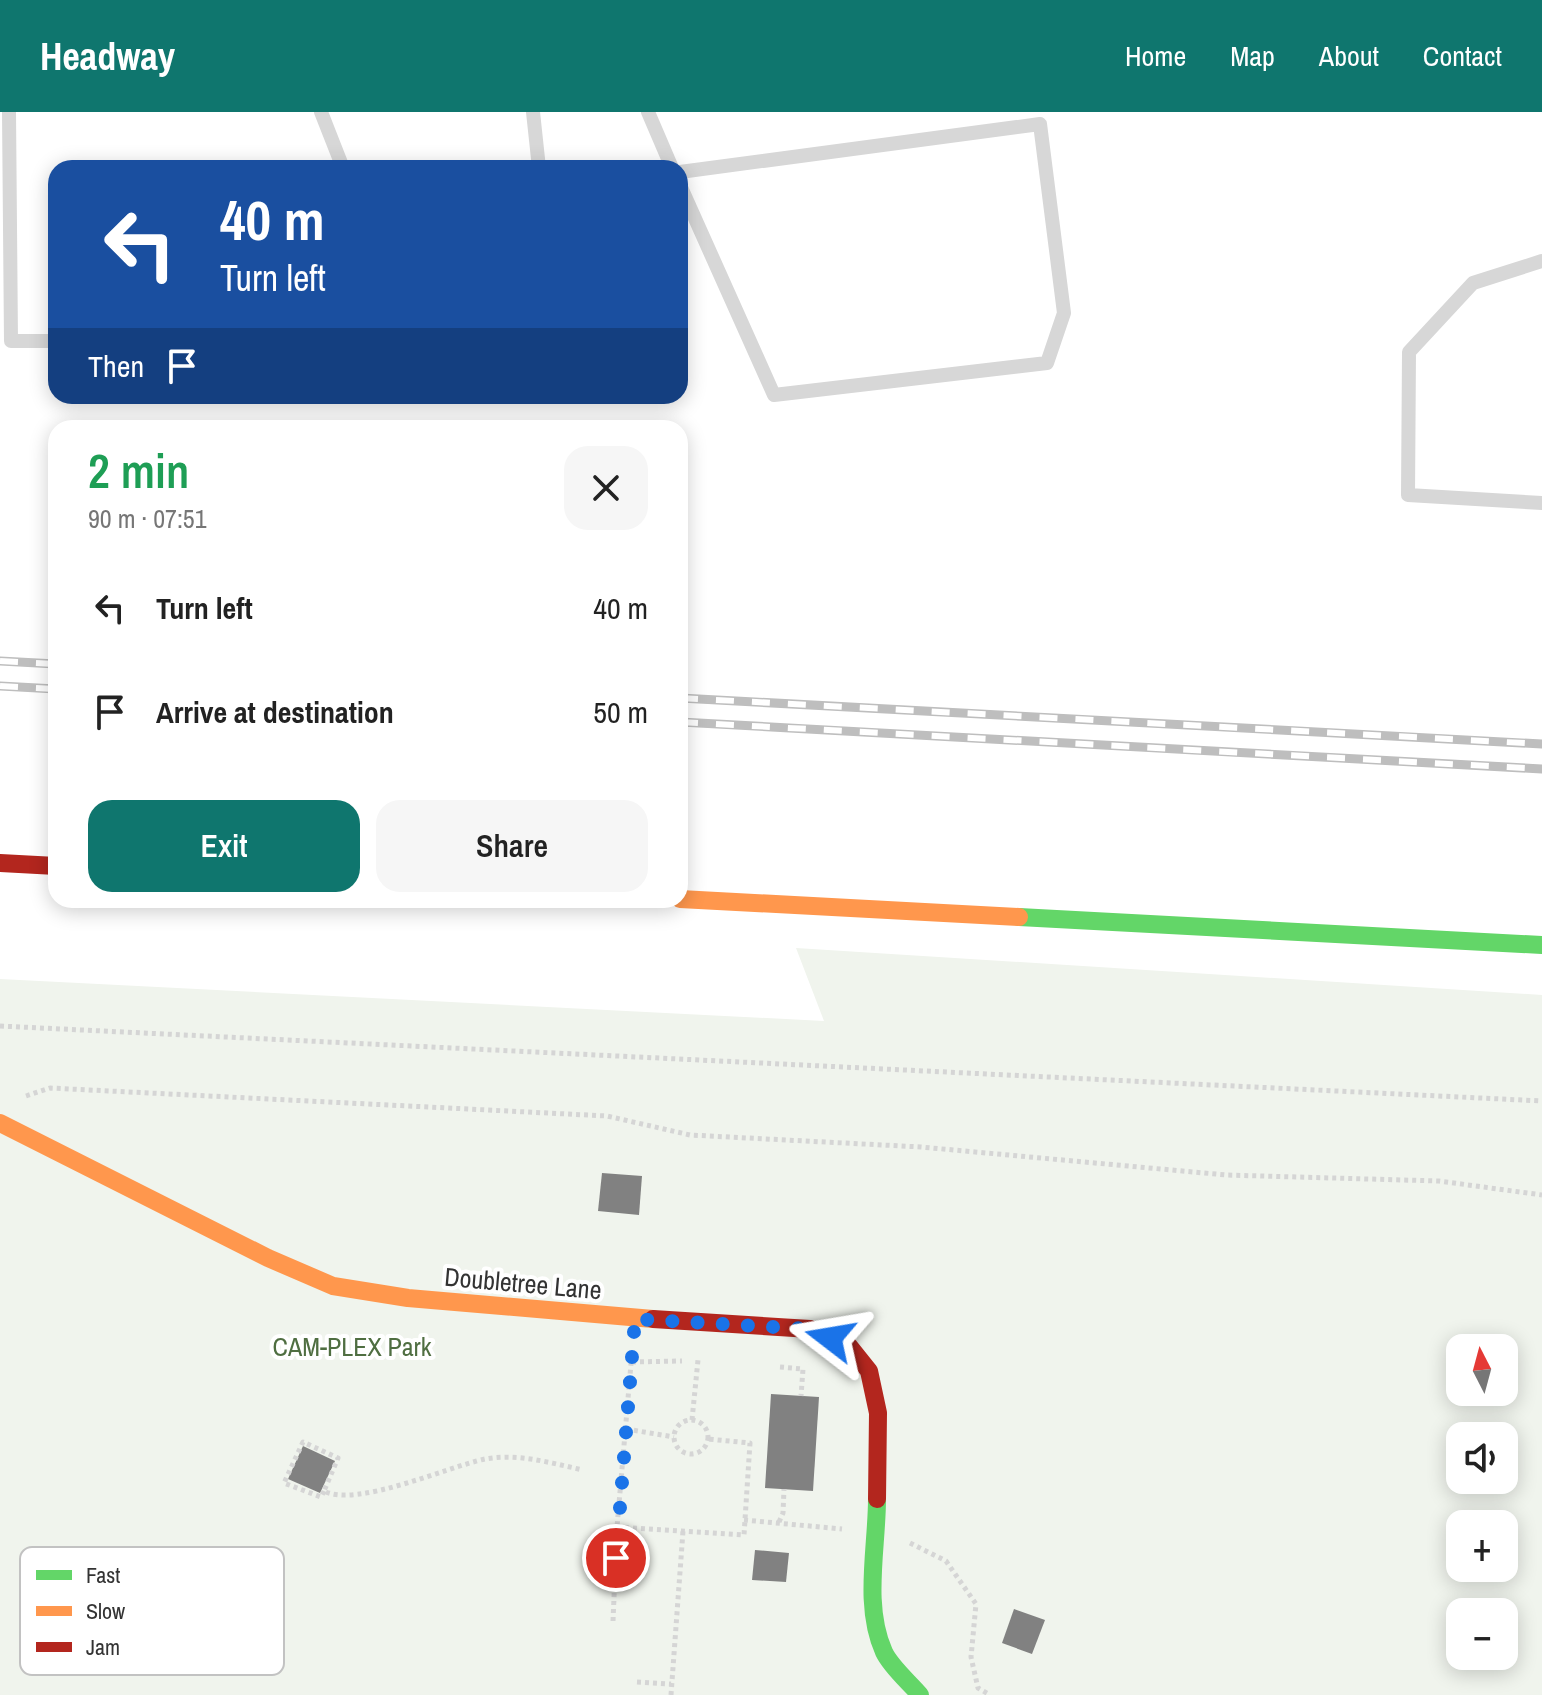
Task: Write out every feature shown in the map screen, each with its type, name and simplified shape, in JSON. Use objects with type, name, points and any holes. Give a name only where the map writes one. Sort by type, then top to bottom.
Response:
[{"type":"street","points":[[0,863],[48,866]]},
{"type":"street","points":[[688,899],[1542,945]]},
{"type":"street","name":"Doubletree Lane","points":[[0,1123],[268,1258],[333,1286],[408,1298],[635,1319],[810,1329],[849,1346],[869,1371],[878,1413],[877,1534],[873,1585],[876,1623],[885,1654],[920,1695]]},
{"type":"lane","points":[[9,112],[11,341],[48,341]]},
{"type":"lane","points":[[321,112],[340,160]]},
{"type":"lane","points":[[533,112],[538,160]]},
{"type":"lane","points":[[648,112],[669,160]]},
{"type":"lane","points":[[688,171],[1042,118],[1064,313],[1047,363],[774,395],[688,203]]},
{"type":"lane","points":[[1542,261],[1473,283],[1409,352],[1408,495],[1542,503]]},
{"type":"path","points":[[0,1026],[1542,1101]]},
{"type":"path","points":[[12,1101],[50,1088],[607,1116],[690,1135],[921,1147],[1226,1175],[1439,1181],[1542,1195]]},
{"type":"path","points":[[613,1621],[617,1527],[635,1319]]},
{"type":"path","points":[[692,1420],[698,1360]]},
{"type":"path","points":[[632,1362],[713,1361]]},
{"type":"path","points":[[773,1366],[803,1369],[801,1396]]},
{"type":"path","points":[[692,1420],[703,1424],[708,1439],[703,1450],[687,1454],[678,1448],[674,1437],[681,1423],[692,1420]]},
{"type":"path","points":[[626,1429],[674,1437]]},
{"type":"path","points":[[617,1527],[744,1535],[750,1443],[708,1439]]},
{"type":"path","points":[[303,1442],[338,1458],[324,1491],[321,1497],[284,1483],[303,1442]]},
{"type":"path","points":[[324,1491],[335,1497],[378,1491],[485,1459],[515,1456],[583,1470]]},
{"type":"path","points":[[779,1522],[783,1513],[784,1489]]},
{"type":"path","points":[[744,1520],[849,1530]]},
{"type":"path","points":[[671,1695],[683,1531]]},
{"type":"path","points":[[907,1542],[946,1561],[976,1604],[971,1657],[978,1688],[990,1695]]},
{"type":"path","points":[[637,1682],[671,1684]]},
{"type":"green space","name":"CAM-PLEX Park","points":[[796,948],[1542,995],[1542,1695],[0,1695],[0,979],[824,1021]]},
{"type":"building","points":[[602,1173],[642,1176],[639,1215],[598,1211]]},
{"type":"building","points":[[771,1394],[819,1397],[813,1491],[765,1488]]},
{"type":"building","points":[[303,1446],[335,1461],[320,1493],[288,1479]]},
{"type":"building","points":[[755,1550],[789,1553],[786,1582],[752,1580]]},
{"type":"building","points":[[1014,1609],[1045,1620],[1032,1654],[1002,1643]]},
{"type":"railway","points":[[0,661],[48,664]]},
{"type":"railway","points":[[0,686],[48,689]]},
{"type":"railway","points":[[688,698],[1542,744]]},
{"type":"railway","points":[[688,722],[1542,769]]},
{"type":"traffic: fast","points":[[1019,917],[1542,945]]},
{"type":"traffic: fast","points":[[877,1499],[874,1616],[887,1658],[920,1695]]},
{"type":"traffic: slow","points":[[688,899],[1019,917]]},
{"type":"traffic: slow","points":[[0,1123],[268,1258],[333,1286],[408,1298],[653,1319]]},
{"type":"traffic: jam","points":[[0,863],[48,866]]},
{"type":"traffic: jam","points":[[653,1319],[810,1329],[849,1346],[869,1371],[878,1413],[877,1499]]},
{"type":"route","points":[[616,1558],[635,1319],[810,1329],[830,1338]]}]
